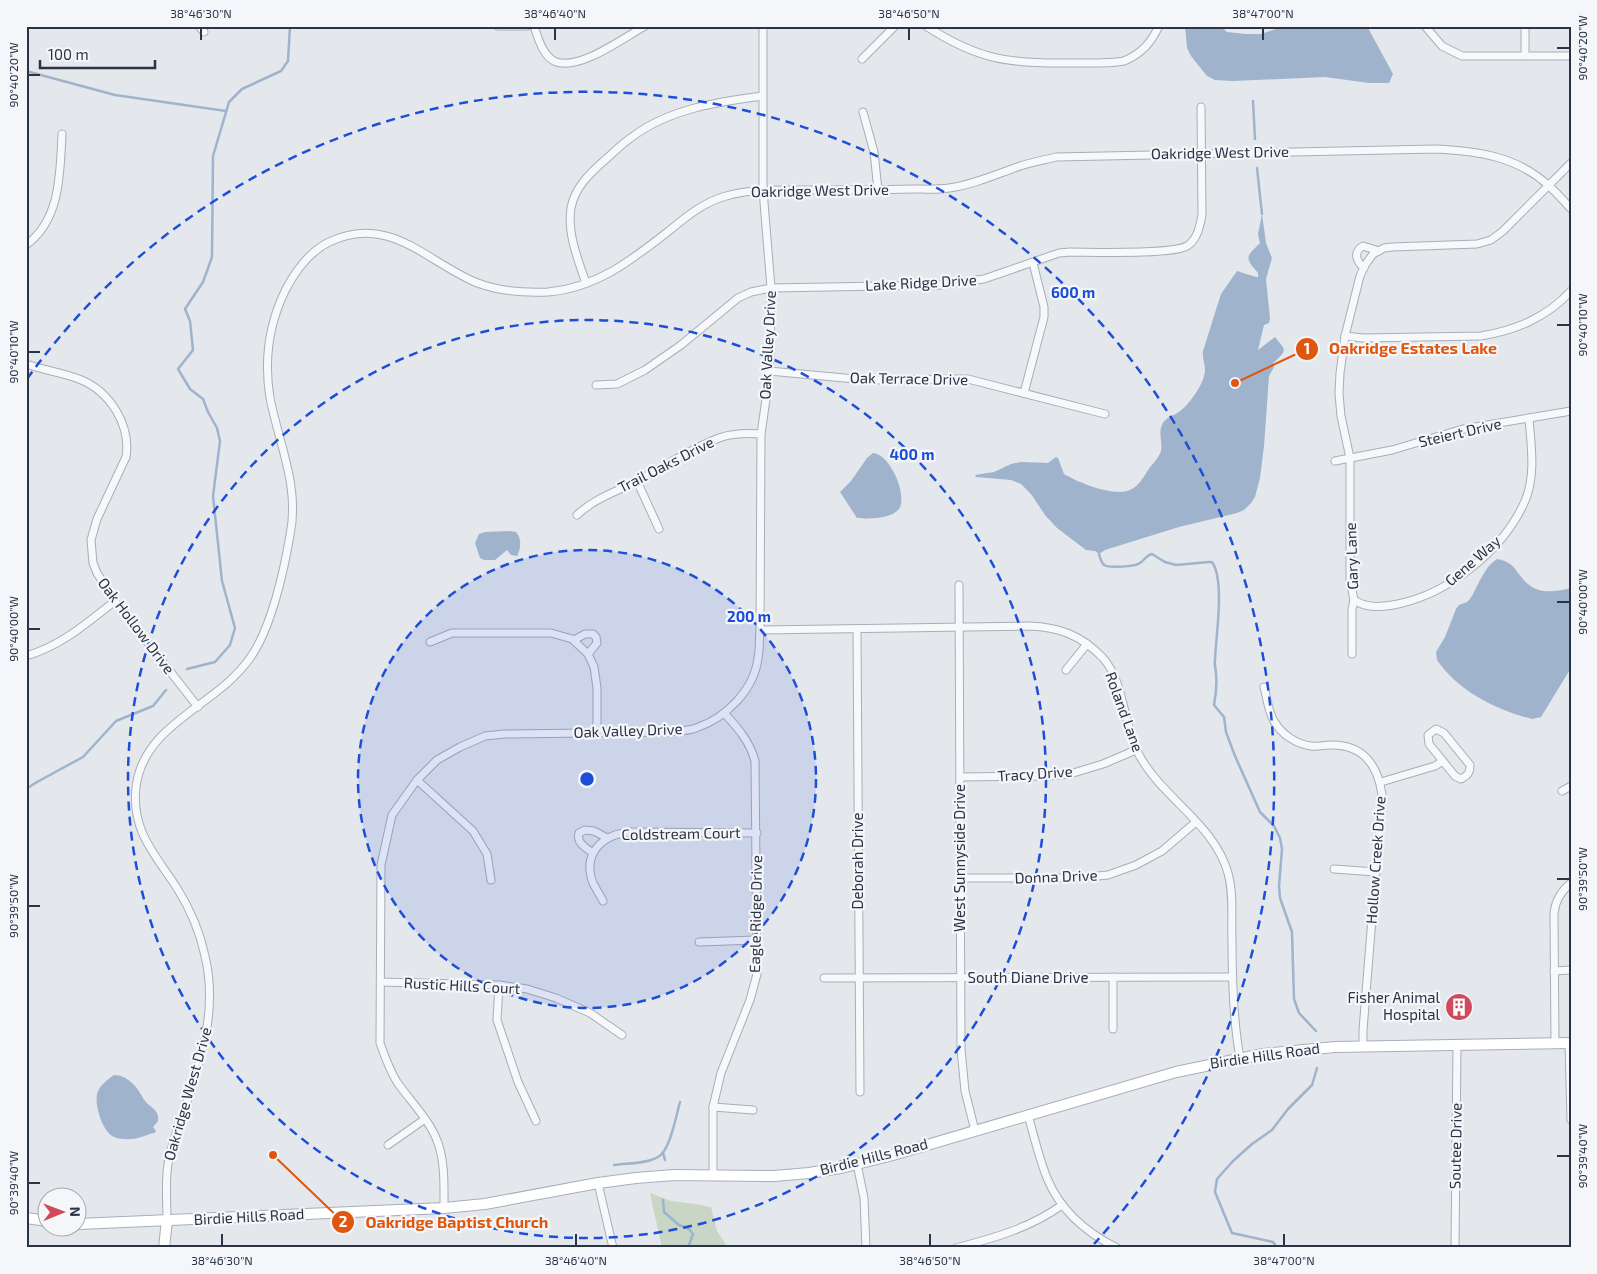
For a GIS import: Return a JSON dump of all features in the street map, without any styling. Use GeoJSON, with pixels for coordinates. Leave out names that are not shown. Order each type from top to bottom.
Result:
{"type":"FeatureCollection","features":[{"type":"Feature","properties":{"kind":"main road","name":"Birdie Hills Road"},"geometry":{"type":"LineString","coordinates":[[88,1224],[444,1208],[485,1204],[598,1184],[674,1175],[793,1174],[827,1170],[857,1164],[1176,1072],[1240,1058],[1310,1049],[1363,1046],[1570,1043]]}},
{"type":"Feature","properties":{"kind":"main road"},"geometry":{"type":"LineString","coordinates":[[164,1248],[167,1220]]}},
{"type":"Feature","properties":{"kind":"street"},"geometry":{"type":"LineString","coordinates":[[498,26],[527,26]]}},
{"type":"Feature","properties":{"kind":"street"},"geometry":{"type":"LineString","coordinates":[[534,26],[543,49],[555,62],[571,63],[587,59],[645,26]]}},
{"type":"Feature","properties":{"kind":"street","name":"Oak Valley Drive"},"geometry":{"type":"LineString","coordinates":[[444,1208],[444,1176],[438,1142],[425,1119],[388,1066],[380,1043],[380,865],[392,816],[417,780],[437,760],[485,736],[504,734],[669,732],[696,728],[725,714],[738,700],[754,671],[758,659],[760,630],[761,434],[769,371],[771,288],[763,190],[762,26]]}},
{"type":"Feature","properties":{"kind":"street"},"geometry":{"type":"LineString","coordinates":[[862,59],[895,26]]}},
{"type":"Feature","properties":{"kind":"street"},"geometry":{"type":"LineString","coordinates":[[926,26],[963,47],[979,53],[1010,61],[1030,63],[1124,61],[1143,50],[1153,39],[1159,26]]}},
{"type":"Feature","properties":{"kind":"street"},"geometry":{"type":"LineString","coordinates":[[1425,26],[1442,46],[1462,56],[1571,56]]}},
{"type":"Feature","properties":{"kind":"street"},"geometry":{"type":"LineString","coordinates":[[1525,26],[1525,55]]}},
{"type":"Feature","properties":{"kind":"street"},"geometry":{"type":"LineString","coordinates":[[586,283],[572,236],[571,209],[574,196],[590,174],[632,137],[656,123],[684,111],[714,103],[762,96]]}},
{"type":"Feature","properties":{"kind":"street","name":"Lake Ridge Drive"},"geometry":{"type":"LineString","coordinates":[[596,385],[617,384],[645,370],[681,345],[738,298],[751,292],[771,288],[940,285],[984,279],[1059,253],[1168,251],[1188,246],[1198,232],[1202,214],[1201,107]]}},
{"type":"Feature","properties":{"kind":"street"},"geometry":{"type":"LineString","coordinates":[[863,112],[874,152],[878,190]]}},
{"type":"Feature","properties":{"kind":"street"},"geometry":{"type":"LineString","coordinates":[[26,245],[42,229],[50,213],[59,182],[62,134]]}},
{"type":"Feature","properties":{"kind":"street","name":"Oakridge West Drive"},"geometry":{"type":"LineString","coordinates":[[167,1220],[168,1165],[202,1058],[207,1035],[210,994],[209,977],[198,929],[179,891],[144,838],[138,822],[135,794],[137,778],[142,764],[161,735],[219,692],[242,669],[260,643],[270,618],[291,534],[293,516],[290,475],[270,396],[267,359],[273,322],[281,299],[303,262],[319,248],[333,240],[358,235],[381,234],[414,246],[450,270],[477,283],[493,288],[528,292],[564,290],[610,274],[629,262],[696,209],[726,196],[763,190],[951,188],[1056,156],[1436,149],[1472,151],[1507,161],[1528,172],[1548,185],[1571,209]]}},
{"type":"Feature","properties":{"kind":"street"},"geometry":{"type":"LineString","coordinates":[[1379,251],[1363,246],[1358,250],[1356,256],[1358,262],[1364,268],[1368,259],[1384,248],[1477,244],[1491,240],[1503,231],[1571,163]]}},
{"type":"Feature","properties":{"kind":"street"},"geometry":{"type":"LineString","coordinates":[[1024,393],[1044,317],[1044,308],[1034,263]]}},
{"type":"Feature","properties":{"kind":"street","name":"Gary Lane"},"geometry":{"type":"LineString","coordinates":[[1352,654],[1352,609],[1354,600],[1350,580],[1350,458],[1341,416],[1339,394],[1345,336],[1364,268]]}},
{"type":"Feature","properties":{"kind":"street"},"geometry":{"type":"LineString","coordinates":[[1345,336],[1363,338],[1481,336],[1498,333],[1517,328],[1536,319],[1571,291]]}},
{"type":"Feature","properties":{"kind":"street","name":"Oak Hollow Drive"},"geometry":{"type":"LineString","coordinates":[[26,364],[87,383],[109,401],[123,423],[128,447],[126,457],[97,519],[92,540],[93,563],[97,573],[115,601],[198,707]]}},
{"type":"Feature","properties":{"kind":"street","name":"Oak Terrace Drive"},"geometry":{"type":"LineString","coordinates":[[769,371],[866,380],[968,379],[1105,414]]}},
{"type":"Feature","properties":{"kind":"street","name":"Steiert Drive"},"geometry":{"type":"LineString","coordinates":[[1335,461],[1392,450],[1463,429],[1571,411]]}},
{"type":"Feature","properties":{"kind":"street","name":"Gene Way"},"geometry":{"type":"LineString","coordinates":[[1354,600],[1361,604],[1379,607],[1404,603],[1435,592],[1462,575],[1498,542],[1509,529],[1518,513],[1525,500],[1529,486],[1532,445],[1529,418]]}},
{"type":"Feature","properties":{"kind":"street","name":"Trail Oaks Drive"},"geometry":{"type":"LineString","coordinates":[[577,515],[596,499],[637,481],[698,447],[720,438],[741,433],[761,434]]}},
{"type":"Feature","properties":{"kind":"street"},"geometry":{"type":"LineString","coordinates":[[637,481],[659,530]]}},
{"type":"Feature","properties":{"kind":"street","name":"West Sunnyside Drive"},"geometry":{"type":"LineString","coordinates":[[959,585],[962,1074],[974,1131]]}},
{"type":"Feature","properties":{"kind":"street"},"geometry":{"type":"LineString","coordinates":[[26,656],[60,642],[115,601]]}},
{"type":"Feature","properties":{"kind":"street","name":"Roland Lane"},"geometry":{"type":"LineString","coordinates":[[760,630],[1045,626],[1060,629],[1075,636],[1104,659],[1115,680],[1136,750],[1157,781],[1196,822],[1218,850],[1228,874],[1231,899],[1232,977],[1240,1058]]}},
{"type":"Feature","properties":{"kind":"street","name":"Deborah Drive"},"geometry":{"type":"LineString","coordinates":[[857,630],[860,1092]]}},
{"type":"Feature","properties":{"kind":"street"},"geometry":{"type":"LineString","coordinates":[[430,642],[452,633],[551,633],[574,640],[588,654],[594,667],[597,688],[597,733]]}},
{"type":"Feature","properties":{"kind":"street"},"geometry":{"type":"LineString","coordinates":[[574,640],[585,634],[593,634],[596,637],[597,643],[588,654]]}},
{"type":"Feature","properties":{"kind":"street"},"geometry":{"type":"LineString","coordinates":[[1066,670],[1087,644]]}},
{"type":"Feature","properties":{"kind":"street","name":"Hollow Creek Drive"},"geometry":{"type":"LineString","coordinates":[[1264,688],[1274,722],[1291,739],[1313,746],[1331,744],[1347,746],[1359,751],[1376,770],[1381,782],[1382,795],[1363,1046]]}},
{"type":"Feature","properties":{"kind":"street","name":"Eagle Ridge Drive"},"geometry":{"type":"LineString","coordinates":[[713,1176],[713,1107],[721,1074],[750,1000],[757,974],[755,761],[753,753],[742,733],[725,714]]}},
{"type":"Feature","properties":{"kind":"street"},"geometry":{"type":"LineString","coordinates":[[1436,730],[1444,733],[1470,766],[1470,772],[1461,779],[1455,776],[1442,761],[1427,740],[1428,735],[1436,730]]}},
{"type":"Feature","properties":{"kind":"street","name":"Tracy Drive"},"geometry":{"type":"LineString","coordinates":[[960,777],[1070,774],[1103,764],[1136,750]]}},
{"type":"Feature","properties":{"kind":"street"},"geometry":{"type":"LineString","coordinates":[[1381,782],[1435,766],[1442,761]]}},
{"type":"Feature","properties":{"kind":"street"},"geometry":{"type":"LineString","coordinates":[[417,780],[472,831],[487,854],[491,880]]}},
{"type":"Feature","properties":{"kind":"street"},"geometry":{"type":"LineString","coordinates":[[1562,791],[1571,786]]}},
{"type":"Feature","properties":{"kind":"street","name":"Donna Drive"},"geometry":{"type":"LineString","coordinates":[[960,878],[1078,878],[1108,875],[1136,866],[1162,851],[1196,822]]}},
{"type":"Feature","properties":{"kind":"street","name":"Coldstream Court"},"geometry":{"type":"LineString","coordinates":[[607,838],[594,831],[585,830],[579,833],[578,839],[580,844],[593,853],[607,838],[631,832],[757,833]]}},
{"type":"Feature","properties":{"kind":"street"},"geometry":{"type":"LineString","coordinates":[[593,853],[591,863],[593,883],[603,901]]}},
{"type":"Feature","properties":{"kind":"street"},"geometry":{"type":"LineString","coordinates":[[1334,869],[1376,872]]}},
{"type":"Feature","properties":{"kind":"street"},"geometry":{"type":"LineString","coordinates":[[1555,1043],[1555,907],[1564,888],[1571,883]]}},
{"type":"Feature","properties":{"kind":"street"},"geometry":{"type":"LineString","coordinates":[[699,942],[756,940]]}},
{"type":"Feature","properties":{"kind":"street"},"geometry":{"type":"LineString","coordinates":[[1554,971],[1571,970]]}},
{"type":"Feature","properties":{"kind":"street"},"geometry":{"type":"LineString","coordinates":[[1113,977],[1113,1029]]}},
{"type":"Feature","properties":{"kind":"street","name":"South Diane Drive"},"geometry":{"type":"LineString","coordinates":[[824,978],[1232,977]]}},
{"type":"Feature","properties":{"kind":"street","name":"Rustic Hills Court"},"geometry":{"type":"LineString","coordinates":[[380,982],[499,985],[527,989],[590,1012],[622,1035]]}},
{"type":"Feature","properties":{"kind":"street"},"geometry":{"type":"LineString","coordinates":[[499,985],[497,1020],[518,1082],[536,1121]]}},
{"type":"Feature","properties":{"kind":"street"},"geometry":{"type":"LineString","coordinates":[[1570,1043],[1571,1120]]}},
{"type":"Feature","properties":{"kind":"street","name":"Soutee Drive"},"geometry":{"type":"LineString","coordinates":[[1455,1248],[1457,1045]]}},
{"type":"Feature","properties":{"kind":"street"},"geometry":{"type":"LineString","coordinates":[[713,1107],[753,1110]]}},
{"type":"Feature","properties":{"kind":"street"},"geometry":{"type":"LineString","coordinates":[[1028,1115],[1047,1178],[1062,1205],[1092,1234],[1116,1248]]}},
{"type":"Feature","properties":{"kind":"street"},"geometry":{"type":"LineString","coordinates":[[388,1145],[425,1119]]}},
{"type":"Feature","properties":{"kind":"street"},"geometry":{"type":"LineString","coordinates":[[857,1164],[864,1198],[866,1248]]}},
{"type":"Feature","properties":{"kind":"street"},"geometry":{"type":"LineString","coordinates":[[598,1184],[613,1248]]}},
{"type":"Feature","properties":{"kind":"street"},"geometry":{"type":"LineString","coordinates":[[956,1248],[965,1247],[1023,1228],[1038,1221],[1062,1205]]}},
{"type":"Feature","properties":{"kind":"green space"},"geometry":{"type":"Polygon","coordinates":[[[650,1193],[671,1201],[711,1207],[717,1231],[728,1248],[662,1248],[650,1193]]]}},
{"type":"Feature","properties":{"kind":"water"},"geometry":{"type":"Polygon","coordinates":[[[1185,26],[1220,26],[1227,32],[1261,34],[1285,26],[1367,26],[1393,74],[1389,83],[1369,83],[1325,77],[1215,80],[1207,76],[1191,56],[1187,48],[1185,26]]]}},
{"type":"Feature","properties":{"kind":"water"},"geometry":{"type":"Polygon","coordinates":[[[1262,214],[1266,243],[1272,258],[1266,279],[1270,318],[1269,323],[1264,325],[1258,350],[1275,337],[1284,350],[1273,363],[1274,367],[1269,376],[1260,478],[1255,497],[1244,510],[1179,527],[1105,550],[1099,554],[1095,551],[1086,550],[1057,528],[1021,484],[1011,480],[976,477],[975,475],[994,472],[1011,464],[1021,462],[1048,463],[1056,457],[1064,474],[1087,485],[1115,492],[1130,490],[1136,486],[1160,454],[1160,432],[1163,422],[1180,411],[1188,403],[1202,380],[1205,370],[1203,351],[1221,294],[1237,271],[1258,277],[1258,273],[1250,264],[1248,257],[1260,243],[1258,234],[1262,214]]]}},
{"type":"Feature","properties":{"kind":"water"},"geometry":{"type":"Polygon","coordinates":[[[873,453],[886,460],[891,467],[899,485],[901,503],[899,509],[891,515],[857,518],[840,492],[873,453]]]}},
{"type":"Feature","properties":{"kind":"water"},"geometry":{"type":"Polygon","coordinates":[[[516,532],[520,541],[517,556],[511,555],[507,550],[495,560],[480,558],[475,543],[479,534],[516,532]]]}},
{"type":"Feature","properties":{"kind":"water"},"geometry":{"type":"Polygon","coordinates":[[[1497,559],[1512,566],[1528,584],[1537,589],[1554,591],[1571,588],[1571,668],[1541,717],[1532,719],[1518,715],[1479,698],[1456,681],[1437,660],[1436,652],[1445,637],[1456,609],[1459,605],[1470,599],[1488,567],[1497,559]]]}},
{"type":"Feature","properties":{"kind":"water"},"geometry":{"type":"Polygon","coordinates":[[[114,1075],[124,1077],[132,1083],[155,1111],[158,1121],[153,1127],[156,1131],[155,1133],[134,1139],[124,1139],[114,1137],[106,1129],[98,1109],[97,1096],[101,1087],[114,1075]]]}},
{"type":"Feature","properties":{"kind":"waterway"},"geometry":{"type":"LineString","coordinates":[[187,669],[215,662],[230,645],[235,628],[222,581],[213,496],[220,441],[217,428],[203,399],[190,389],[178,369],[193,350],[190,321],[185,309],[203,282],[212,257],[213,156],[229,102],[242,89],[281,71],[288,61],[290,26]]}},
{"type":"Feature","properties":{"kind":"waterway"},"geometry":{"type":"LineString","coordinates":[[26,71],[115,95],[226,111]]}},
{"type":"Feature","properties":{"kind":"waterway"},"geometry":{"type":"LineString","coordinates":[[1253,101],[1255,139]]}},
{"type":"Feature","properties":{"kind":"waterway"},"geometry":{"type":"LineString","coordinates":[[1257,168],[1262,214]]}},
{"type":"Feature","properties":{"kind":"waterway"},"geometry":{"type":"LineString","coordinates":[[1099,554],[1102,563],[1111,567],[1137,564],[1152,554],[1165,562],[1176,565],[1212,562],[1216,570],[1219,609],[1214,705],[1224,717],[1226,732],[1235,756],[1260,812],[1274,826],[1280,838],[1282,849],[1280,898],[1292,932],[1294,999],[1299,1013],[1316,1031]]}},
{"type":"Feature","properties":{"kind":"waterway"},"geometry":{"type":"LineString","coordinates":[[26,789],[83,757],[116,721],[153,706],[166,690]]}},
{"type":"Feature","properties":{"kind":"waterway"},"geometry":{"type":"LineString","coordinates":[[1276,1246],[1273,1242],[1232,1233],[1215,1192],[1217,1179],[1252,1144],[1272,1130],[1288,1109],[1312,1085],[1317,1068]]}},
{"type":"Feature","properties":{"kind":"waterway"},"geometry":{"type":"LineString","coordinates":[[614,1165],[648,1161],[658,1157],[666,1148],[680,1102]]}},
{"type":"Feature","properties":{"kind":"waterway"},"geometry":{"type":"LineString","coordinates":[[663,1153],[665,1160]]}},
{"type":"Feature","properties":{"kind":"waterway"},"geometry":{"type":"LineString","coordinates":[[663,1200],[664,1212],[679,1225],[689,1229],[693,1234],[689,1245],[691,1248]]}},
{"type":"Feature","properties":{"kind":"place","name":"Oakridge Estates Lake"},"geometry":{"type":"Point","coordinates":[1235,383]}},
{"type":"Feature","properties":{"kind":"place","name":"Fisher Animal Hospital"},"geometry":{"type":"Point","coordinates":[1459,1007]}},
{"type":"Feature","properties":{"kind":"place","name":"Oakridge Baptist Church"},"geometry":{"type":"Point","coordinates":[273,1155]}}]}
